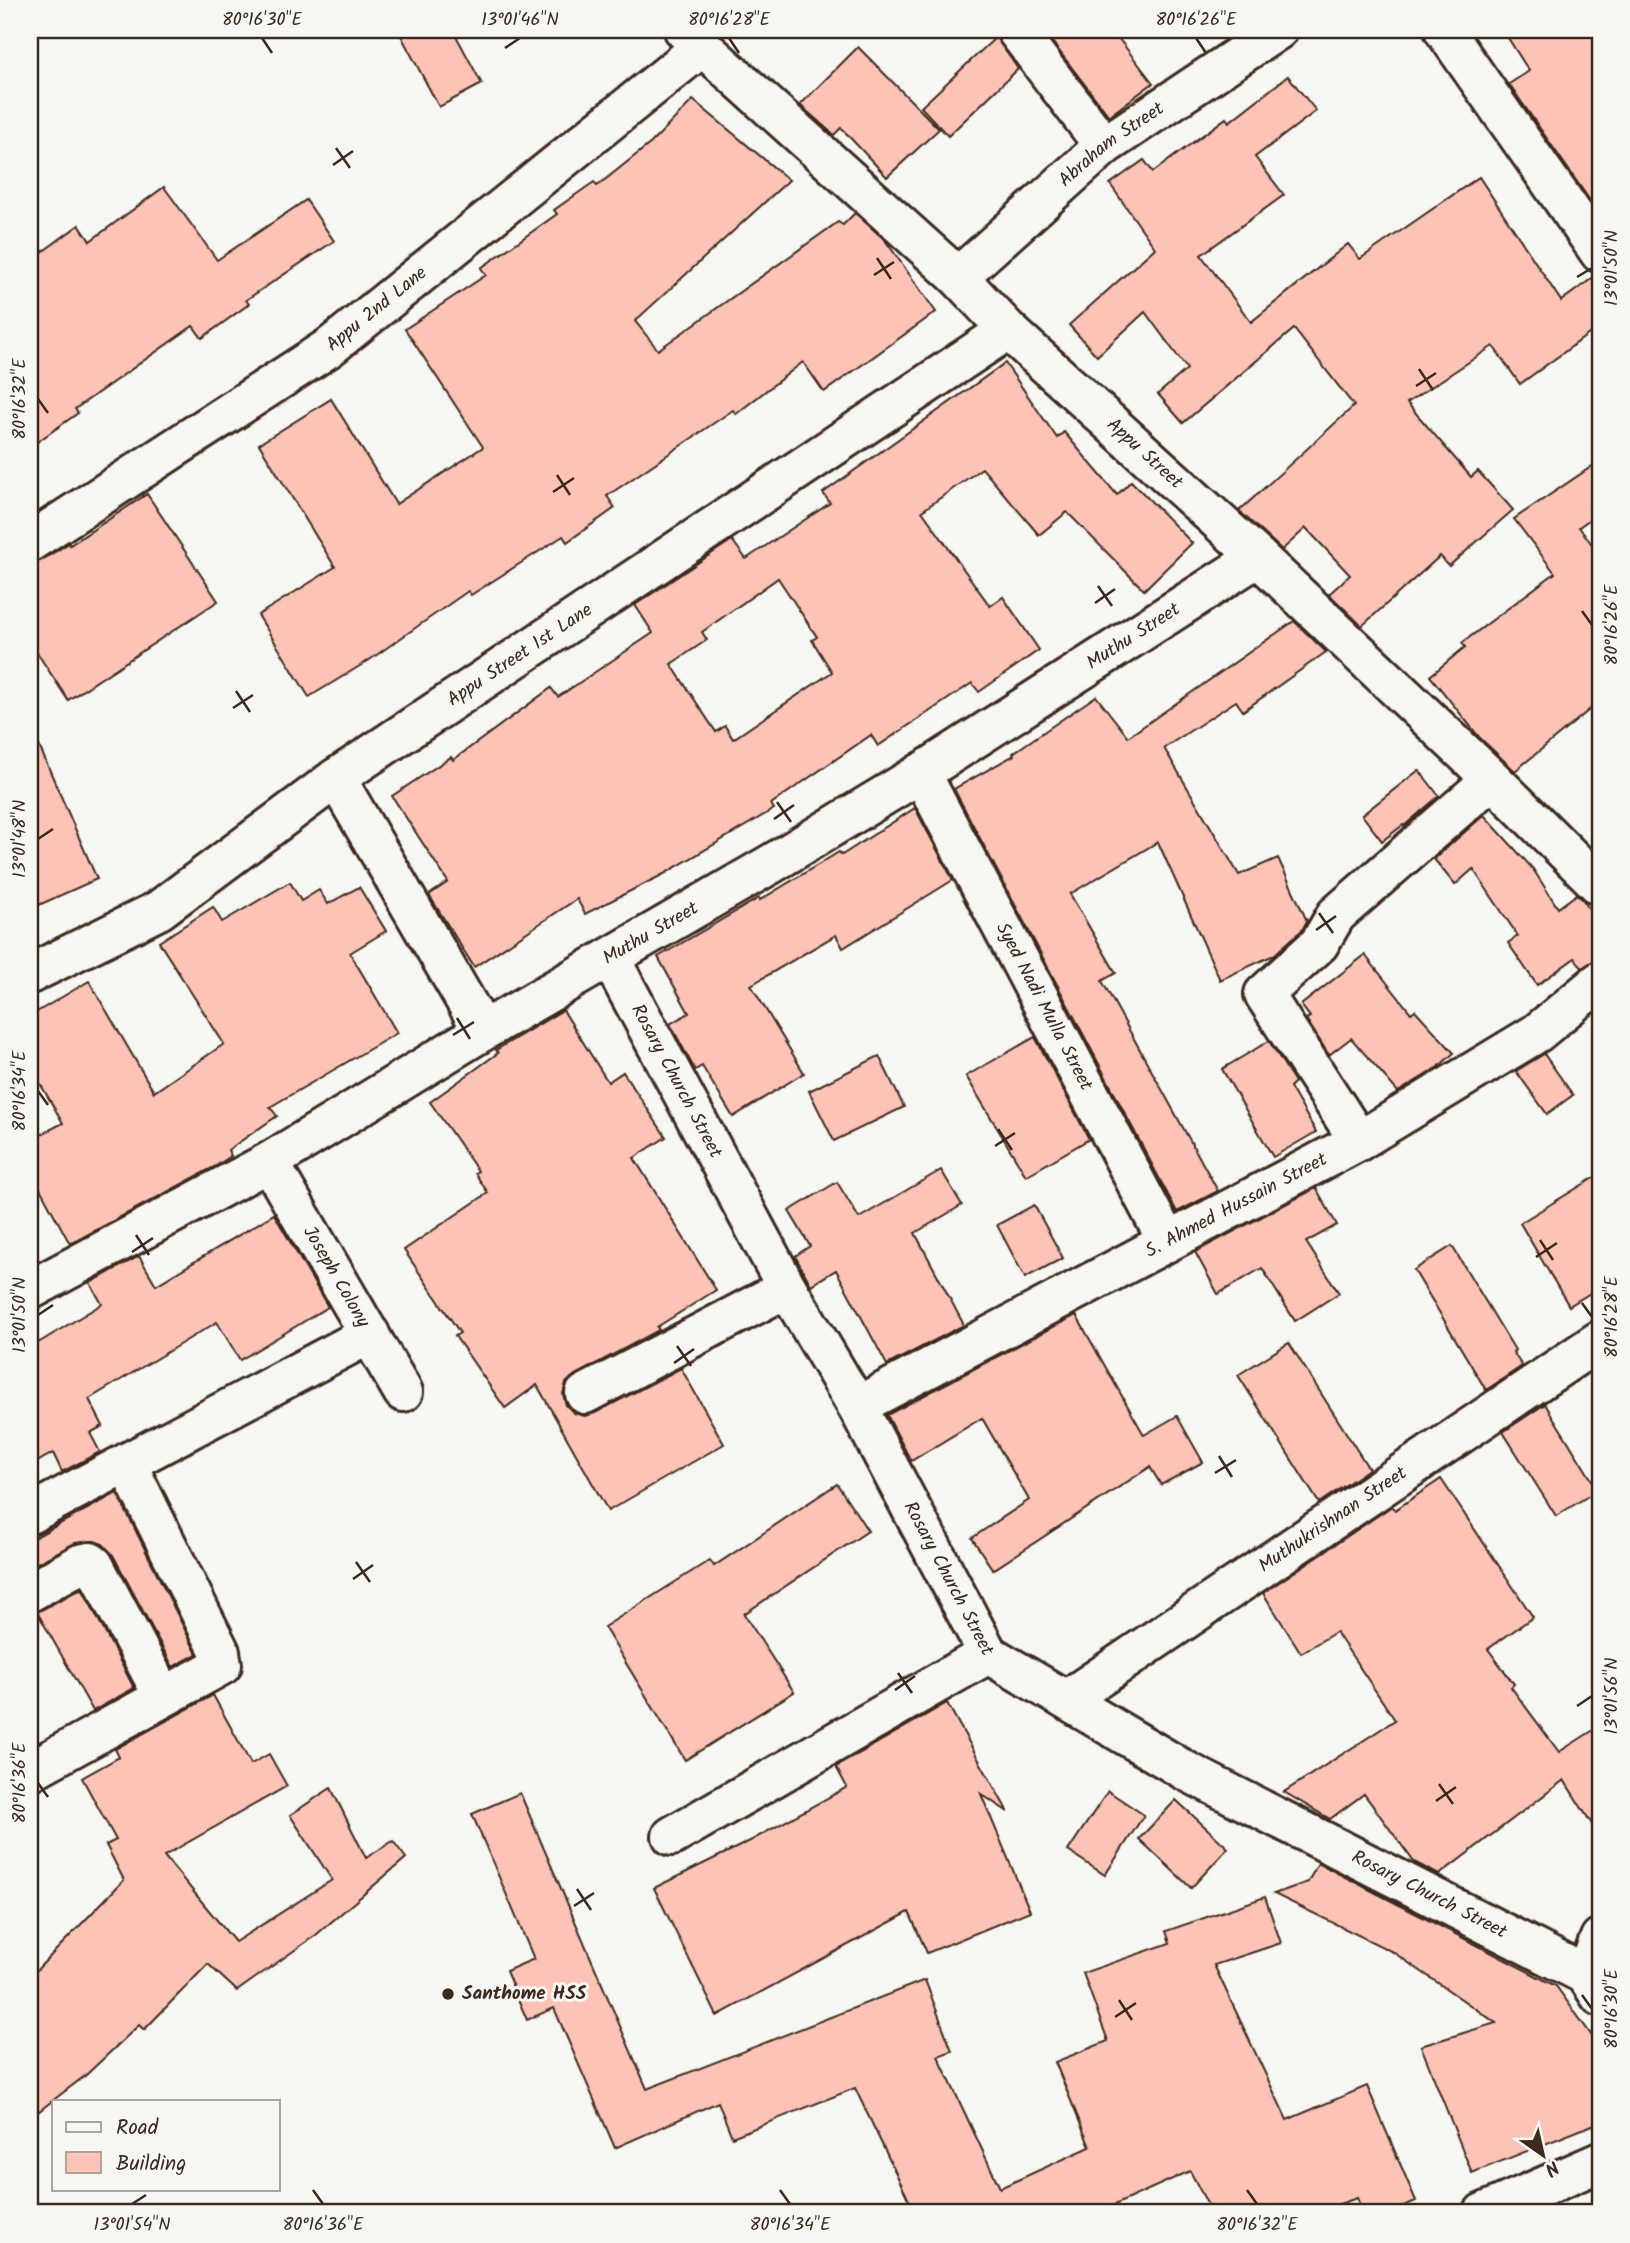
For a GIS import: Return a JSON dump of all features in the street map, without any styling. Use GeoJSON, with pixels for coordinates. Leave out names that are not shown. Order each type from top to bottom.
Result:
{"type":"FeatureCollection","features":[{"type":"Feature","properties":{"kind":"street"},"geometry":{"type":"LineString","coordinates":[[1016,30],[1104,146]]}},
{"type":"Feature","properties":{"kind":"street","name":"Abraham Street"},"geometry":{"type":"LineString","coordinates":[[958,277],[1104,146],[1278,30]]}},
{"type":"Feature","properties":{"kind":"street"},"geometry":{"type":"LineString","coordinates":[[1444,30],[1600,253]]}},
{"type":"Feature","properties":{"kind":"street","name":"Appu Street"},"geometry":{"type":"LineString","coordinates":[[693,38],[958,277],[1008,330],[1258,558],[1492,779],[1600,886]]}},
{"type":"Feature","properties":{"kind":"street","name":"Appu 2nd Lane"},"geometry":{"type":"LineString","coordinates":[[30,542],[330,347],[693,38]]}},
{"type":"Feature","properties":{"kind":"street","name":"Appu Street 1st Lane"},"geometry":{"type":"LineString","coordinates":[[30,974],[159,910],[336,778],[1008,330]]}},
{"type":"Feature","properties":{"kind":"street","name":"Muthu Street"},"geometry":{"type":"LineString","coordinates":[[30,1290],[269,1162],[483,1031],[771,864],[921,773],[1258,558]]}},
{"type":"Feature","properties":{"kind":"street","name":"Syed Nadi Mulla Street"},"geometry":{"type":"LineString","coordinates":[[921,773],[1167,1241]]}},
{"type":"Feature","properties":{"kind":"street"},"geometry":{"type":"LineString","coordinates":[[336,778],[483,1031]]}},
{"type":"Feature","properties":{"kind":"street"},"geometry":{"type":"LineString","coordinates":[[1359,1141],[1264,994],[1319,944],[1336,915],[1492,779]]}},
{"type":"Feature","properties":{"kind":"street","name":"Rosary Church Street"},"geometry":{"type":"LineString","coordinates":[[610,958],[787,1288],[857,1406],[988,1654],[1186,1771],[1593,1985]]}},
{"type":"Feature","properties":{"kind":"street","name":"S. Ahmed Hussain Street"},"geometry":{"type":"LineString","coordinates":[[857,1406],[1359,1141],[1537,1033],[1600,981]]}},
{"type":"Feature","properties":{"kind":"street","name":"Joseph Colony"},"geometry":{"type":"LineString","coordinates":[[269,1162],[403,1392]]}},
{"type":"Feature","properties":{"kind":"street"},"geometry":{"type":"LineString","coordinates":[[585,1394],[787,1288]]}},
{"type":"Feature","properties":{"kind":"street"},"geometry":{"type":"LineString","coordinates":[[30,1514],[370,1334]]}},
{"type":"Feature","properties":{"kind":"street","name":"Muthukrishnan Street"},"geometry":{"type":"LineString","coordinates":[[1066,1700],[1600,1340]]}},
{"type":"Feature","properties":{"kind":"street"},"geometry":{"type":"LineString","coordinates":[[30,1771],[222,1665],[222,1658],[127,1464]]}},
{"type":"Feature","properties":{"kind":"street"},"geometry":{"type":"LineString","coordinates":[[30,1592],[80,1564],[90,1562],[97,1569],[163,1696]]}},
{"type":"Feature","properties":{"kind":"street"},"geometry":{"type":"LineString","coordinates":[[672,1836],[988,1654]]}},
{"type":"Feature","properties":{"kind":"street"},"geometry":{"type":"LineString","coordinates":[[1593,1985],[1600,1938]]}},
{"type":"Feature","properties":{"kind":"street"},"geometry":{"type":"LineString","coordinates":[[1483,2213],[1600,2162]]}},
{"type":"Feature","properties":{"kind":"building"},"geometry":{"type":"Polygon","coordinates":[[[398,30],[453,30],[482,84],[439,107],[398,30]]]}},
{"type":"Feature","properties":{"kind":"building"},"geometry":{"type":"Polygon","coordinates":[[[1043,30],[1112,30],[1153,83],[1109,116],[1043,30]]]}},
{"type":"Feature","properties":{"kind":"building"},"geometry":{"type":"Polygon","coordinates":[[[1503,30],[1600,30],[1600,215],[1509,84],[1529,71],[1503,30]]]}},
{"type":"Feature","properties":{"kind":"building"},"geometry":{"type":"Polygon","coordinates":[[[996,37],[1018,69],[948,136],[921,107],[996,37]]]}},
{"type":"Feature","properties":{"kind":"building"},"geometry":{"type":"Polygon","coordinates":[[[858,47],[939,129],[887,177],[841,128],[834,135],[800,105],[858,47]]]}},
{"type":"Feature","properties":{"kind":"building"},"geometry":{"type":"Polygon","coordinates":[[[1288,76],[1316,111],[1255,157],[1284,195],[1201,255],[1251,322],[1348,244],[1360,259],[1479,177],[1561,301],[1600,275],[1600,326],[1520,384],[1493,346],[1407,403],[1471,477],[1478,471],[1513,510],[1449,566],[1440,556],[1362,626],[1329,594],[1350,575],[1306,528],[1282,550],[1239,511],[1354,406],[1294,329],[1183,423],[1158,394],[1187,369],[1145,312],[1097,356],[1069,325],[1155,248],[1110,184],[1144,160],[1153,172],[1226,118],[1229,122],[1288,76]]]}},
{"type":"Feature","properties":{"kind":"building"},"geometry":{"type":"Polygon","coordinates":[[[693,100],[789,180],[635,321],[658,350],[838,222],[843,225],[855,213],[885,240],[936,312],[824,392],[803,362],[736,414],[733,410],[607,496],[615,508],[567,542],[563,536],[471,595],[468,591],[368,661],[309,697],[258,615],[335,567],[259,444],[331,399],[396,504],[483,447],[405,329],[486,275],[481,268],[557,214],[554,210],[594,182],[597,186],[651,143],[693,100]]]}},
{"type":"Feature","properties":{"kind":"building"},"geometry":{"type":"Polygon","coordinates":[[[164,187],[217,260],[306,200],[334,241],[246,300],[249,304],[202,338],[193,326],[75,409],[78,413],[30,447],[30,261],[79,225],[90,241],[164,187]]]}},
{"type":"Feature","properties":{"kind":"building"},"geometry":{"type":"Polygon","coordinates":[[[1005,363],[1057,438],[1064,432],[1117,495],[1131,481],[1192,543],[1144,590],[1067,512],[1039,535],[982,468],[922,511],[990,606],[1003,597],[1039,650],[979,692],[972,683],[878,746],[871,735],[771,804],[774,809],[664,874],[585,914],[577,899],[474,967],[429,895],[448,882],[392,796],[451,757],[453,760],[551,688],[558,697],[653,633],[635,605],[732,540],[746,559],[830,503],[823,493],[1005,363]],[[778,578],[702,632],[707,640],[671,664],[716,732],[725,726],[733,739],[832,672],[812,640],[817,637],[778,578]]]}},
{"type":"Feature","properties":{"kind":"building"},"geometry":{"type":"Polygon","coordinates":[[[1600,461],[1600,512],[1579,527],[1600,555],[1600,701],[1515,771],[1479,737],[1430,676],[1465,647],[1462,643],[1555,573],[1514,519],[1600,461]]]}},
{"type":"Feature","properties":{"kind":"building"},"geometry":{"type":"Polygon","coordinates":[[[147,494],[218,601],[68,700],[30,642],[30,564],[42,560],[69,543],[70,545],[147,494]]]}},
{"type":"Feature","properties":{"kind":"building"},"geometry":{"type":"Polygon","coordinates":[[[1294,621],[1326,652],[1243,711],[1236,701],[1164,748],[1239,875],[1278,858],[1307,921],[1302,930],[1274,955],[1220,980],[1158,842],[1070,894],[1116,973],[1102,981],[1218,1191],[1177,1212],[954,789],[1014,755],[1013,753],[1096,696],[1128,737],[1294,621]]]}},
{"type":"Feature","properties":{"kind":"building"},"geometry":{"type":"Polygon","coordinates":[[[30,725],[97,879],[30,909],[30,725]]]}},
{"type":"Feature","properties":{"kind":"building"},"geometry":{"type":"Polygon","coordinates":[[[1419,770],[1439,796],[1382,841],[1362,815],[1419,770]]]}},
{"type":"Feature","properties":{"kind":"building"},"geometry":{"type":"Polygon","coordinates":[[[915,808],[953,880],[843,948],[836,935],[751,985],[804,1073],[733,1117],[702,1066],[695,1070],[670,1024],[689,1013],[658,957],[839,852],[842,855],[915,808]]]}},
{"type":"Feature","properties":{"kind":"building"},"geometry":{"type":"Polygon","coordinates":[[[1484,815],[1533,869],[1558,908],[1577,894],[1583,900],[1600,925],[1600,960],[1582,968],[1575,958],[1537,985],[1508,943],[1518,936],[1473,869],[1455,885],[1434,859],[1484,815]]]}},
{"type":"Feature","properties":{"kind":"building"},"geometry":{"type":"Polygon","coordinates":[[[290,882],[301,901],[319,890],[328,904],[359,887],[386,931],[350,953],[397,1033],[270,1107],[277,1116],[228,1150],[231,1156],[216,1166],[70,1244],[30,1170],[30,1140],[63,1123],[30,1066],[30,1016],[89,981],[154,1092],[224,1044],[159,942],[213,907],[222,922],[290,882]]]}},
{"type":"Feature","properties":{"kind":"building"},"geometry":{"type":"Polygon","coordinates":[[[1365,955],[1411,1013],[1415,1010],[1454,1053],[1437,1068],[1398,1092],[1351,1038],[1329,1055],[1306,1019],[1310,1017],[1301,1005],[1365,955]]]}},
{"type":"Feature","properties":{"kind":"building"},"geometry":{"type":"Polygon","coordinates":[[[563,1010],[608,1082],[623,1072],[666,1137],[634,1158],[716,1290],[657,1327],[659,1330],[575,1375],[566,1383],[563,1394],[566,1405],[574,1413],[585,1416],[681,1368],[724,1444],[608,1511],[537,1385],[505,1408],[455,1336],[460,1333],[404,1250],[488,1193],[475,1173],[478,1171],[430,1102],[498,1053],[496,1050],[563,1010]]]}},
{"type":"Feature","properties":{"kind":"building"},"geometry":{"type":"Polygon","coordinates":[[[1035,1037],[1089,1139],[1026,1176],[966,1076],[1035,1037]]]}},
{"type":"Feature","properties":{"kind":"building"},"geometry":{"type":"Polygon","coordinates":[[[1269,1041],[1295,1082],[1290,1087],[1316,1132],[1273,1157],[1222,1069],[1269,1041]]]}},
{"type":"Feature","properties":{"kind":"building"},"geometry":{"type":"Polygon","coordinates":[[[1544,1054],[1573,1095],[1547,1114],[1516,1071],[1544,1054]]]}},
{"type":"Feature","properties":{"kind":"building"},"geometry":{"type":"Polygon","coordinates":[[[879,1056],[904,1107],[834,1141],[809,1091],[879,1056]]]}},
{"type":"Feature","properties":{"kind":"building"},"geometry":{"type":"Polygon","coordinates":[[[941,1170],[962,1205],[915,1233],[964,1325],[887,1365],[836,1270],[811,1285],[795,1256],[810,1246],[789,1211],[837,1182],[859,1218],[941,1170]]]}},
{"type":"Feature","properties":{"kind":"building"},"geometry":{"type":"Polygon","coordinates":[[[1600,1174],[1600,1287],[1569,1306],[1520,1223],[1600,1174]]]}},
{"type":"Feature","properties":{"kind":"building"},"geometry":{"type":"Polygon","coordinates":[[[1316,1188],[1337,1225],[1306,1242],[1339,1293],[1295,1321],[1262,1268],[1218,1294],[1195,1252],[1316,1188]]]}},
{"type":"Feature","properties":{"kind":"building"},"geometry":{"type":"Polygon","coordinates":[[[1034,1205],[1063,1258],[1025,1278],[997,1225],[1034,1205]]]}},
{"type":"Feature","properties":{"kind":"building"},"geometry":{"type":"Polygon","coordinates":[[[274,1214],[328,1307],[240,1360],[217,1322],[89,1399],[103,1426],[90,1433],[100,1452],[62,1472],[53,1453],[30,1466],[30,1348],[102,1304],[90,1283],[139,1256],[156,1285],[274,1214]]]}},
{"type":"Feature","properties":{"kind":"building"},"geometry":{"type":"Polygon","coordinates":[[[1452,1246],[1522,1366],[1486,1390],[1414,1270],[1452,1246]]]}},
{"type":"Feature","properties":{"kind":"building"},"geometry":{"type":"Polygon","coordinates":[[[1076,1315],[1144,1435],[1177,1416],[1203,1462],[1161,1485],[1150,1467],[993,1570],[972,1538],[1029,1500],[982,1418],[911,1461],[887,1415],[1076,1315]]]}},
{"type":"Feature","properties":{"kind":"building"},"geometry":{"type":"Polygon","coordinates":[[[1289,1343],[1369,1469],[1319,1503],[1238,1375],[1289,1343]]]}},
{"type":"Feature","properties":{"kind":"building"},"geometry":{"type":"Polygon","coordinates":[[[1545,1404],[1598,1490],[1556,1516],[1503,1432],[1545,1404]]]}},
{"type":"Feature","properties":{"kind":"building"},"geometry":{"type":"Polygon","coordinates":[[[1441,1479],[1533,1617],[1488,1649],[1514,1684],[1511,1687],[1559,1752],[1600,1726],[1600,1837],[1564,1780],[1439,1875],[1414,1862],[1364,1794],[1330,1819],[1284,1792],[1395,1720],[1336,1632],[1301,1653],[1263,1593],[1392,1506],[1395,1510],[1441,1479]]]}},
{"type":"Feature","properties":{"kind":"building"},"geometry":{"type":"Polygon","coordinates":[[[837,1484],[868,1531],[744,1614],[794,1692],[685,1760],[604,1627],[710,1560],[714,1566],[837,1484]]]}},
{"type":"Feature","properties":{"kind":"building"},"geometry":{"type":"Polygon","coordinates":[[[117,1493],[197,1654],[173,1667],[113,1555],[103,1544],[94,1541],[75,1543],[30,1567],[30,1540],[117,1493]]]}},
{"type":"Feature","properties":{"kind":"building"},"geometry":{"type":"Polygon","coordinates":[[[82,1588],[134,1688],[93,1711],[37,1612],[82,1588]]]}},
{"type":"Feature","properties":{"kind":"building"},"geometry":{"type":"Polygon","coordinates":[[[213,1695],[251,1764],[269,1754],[287,1786],[164,1856],[235,1942],[332,1880],[290,1815],[331,1788],[366,1858],[393,1841],[406,1858],[316,1935],[237,1991],[208,1964],[144,2030],[139,2025],[86,2075],[30,2118],[30,1977],[124,1880],[106,1845],[116,1840],[82,1778],[119,1757],[115,1749],[213,1695]]]}},
{"type":"Feature","properties":{"kind":"building"},"geometry":{"type":"Polygon","coordinates":[[[947,1703],[1008,1812],[981,1794],[1030,1911],[927,1953],[909,1912],[717,2016],[654,1888],[750,1841],[847,1787],[836,1767],[947,1703]]]}},
{"type":"Feature","properties":{"kind":"building"},"geometry":{"type":"Polygon","coordinates":[[[1108,1791],[1144,1815],[1105,1875],[1068,1851],[1108,1791]]]}},
{"type":"Feature","properties":{"kind":"building"},"geometry":{"type":"Polygon","coordinates":[[[520,1793],[647,2089],[925,1980],[952,2051],[938,2056],[1000,2188],[1090,2147],[1055,2062],[1108,2041],[1083,1973],[1170,1943],[1166,1931],[1265,1897],[1281,1943],[1214,1965],[1287,2120],[1367,2086],[1416,2201],[1386,2213],[1363,2213],[1357,2198],[1313,2213],[1212,2213],[1190,2171],[1097,2213],[915,2213],[855,2088],[732,2137],[718,2102],[615,2148],[554,2008],[527,2020],[506,1971],[534,1959],[472,1814],[520,1793]]]}},
{"type":"Feature","properties":{"kind":"building"},"geometry":{"type":"Polygon","coordinates":[[[1176,1800],[1228,1848],[1191,1888],[1139,1839],[1176,1800]]]}},
{"type":"Feature","properties":{"kind":"building"},"geometry":{"type":"Polygon","coordinates":[[[1318,1863],[1556,1986],[1600,2047],[1600,2122],[1472,2173],[1421,2046],[1496,2023],[1393,1952],[1274,1894],[1308,1882],[1318,1863]]]}},
{"type":"Feature","properties":{"kind":"place","name":"Santhome HSS"},"geometry":{"type":"Point","coordinates":[448,1994]}}]}
